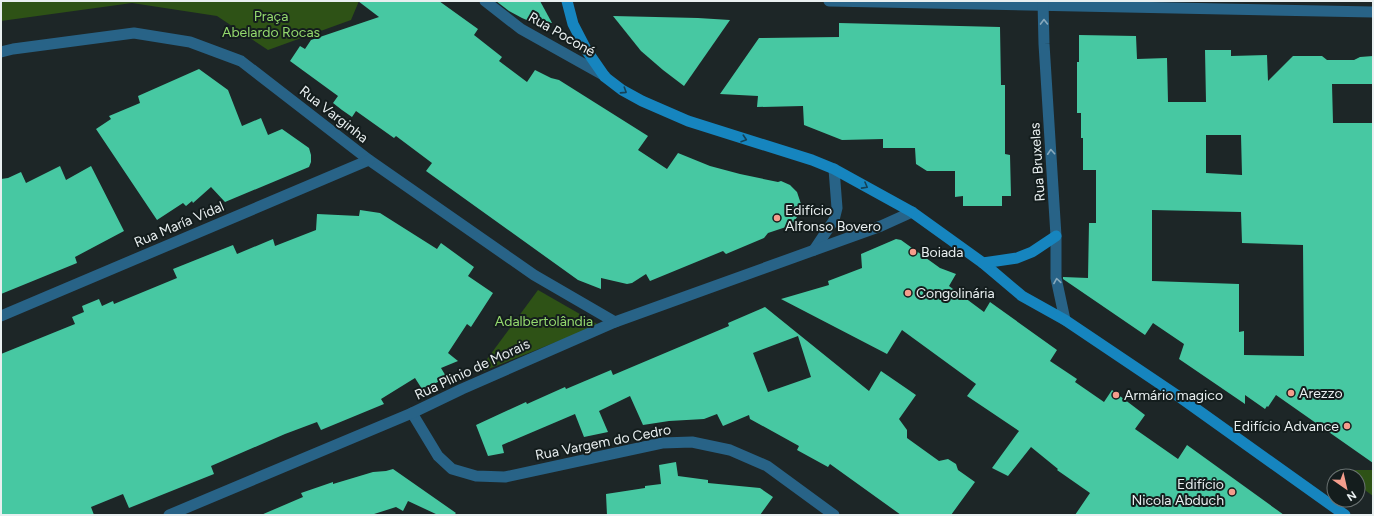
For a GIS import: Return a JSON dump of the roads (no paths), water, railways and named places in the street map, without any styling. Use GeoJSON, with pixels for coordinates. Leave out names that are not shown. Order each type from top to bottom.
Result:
{"type":"FeatureCollection","features":[{"type":"Feature","properties":{"kind":"main road"},"geometry":{"type":"LineString","coordinates":[[568,1],[573,24],[587,51],[606,76],[622,90],[642,102],[688,121],[812,160],[834,169],[912,212],[983,263],[1022,296],[1065,320],[1181,398],[1345,515]]}},
{"type":"Feature","properties":{"kind":"main road"},"geometry":{"type":"LineString","coordinates":[[983,263],[1017,258],[1032,252],[1056,236]]}},
{"type":"Feature","properties":{"kind":"street","name":"Rua Poconé"},"geometry":{"type":"LineString","coordinates":[[485,1],[521,29],[606,76]]}},
{"type":"Feature","properties":{"kind":"street"},"geometry":{"type":"LineString","coordinates":[[829,1],[1044,3],[1373,12]]}},
{"type":"Feature","properties":{"kind":"street","name":"Rua Bruxelas"},"geometry":{"type":"LineString","coordinates":[[1044,3],[1044,44],[1056,236],[1056,278],[1065,320]]}},
{"type":"Feature","properties":{"kind":"street","name":"Rua Varginha"},"geometry":{"type":"LineString","coordinates":[[1,52],[134,33],[190,42],[241,61],[369,160],[534,275],[615,322]]}},
{"type":"Feature","properties":{"kind":"street","name":"Rua María Vidal"},"geometry":{"type":"LineString","coordinates":[[1,316],[369,160]]}},
{"type":"Feature","properties":{"kind":"street"},"geometry":{"type":"LineString","coordinates":[[814,250],[834,220],[837,208],[834,169]]}},
{"type":"Feature","properties":{"kind":"street","name":"Rua Plinio de Morais"},"geometry":{"type":"LineString","coordinates":[[169,515],[412,413],[462,389],[615,322],[881,226],[912,212]]}},
{"type":"Feature","properties":{"kind":"street","name":"Rua Vargem do Cedro"},"geometry":{"type":"LineString","coordinates":[[412,413],[438,456],[452,469],[476,476],[505,477],[662,443],[692,442],[730,450],[767,466],[834,515]]}},
{"type":"Feature","properties":{"kind":"place","name":"Edifício Alfonso Bovero"},"geometry":{"type":"Point","coordinates":[777,218]}},
{"type":"Feature","properties":{"kind":"place","name":"Boiada"},"geometry":{"type":"Point","coordinates":[913,252]}},
{"type":"Feature","properties":{"kind":"place","name":"Congolinária"},"geometry":{"type":"Point","coordinates":[908,293]}},
{"type":"Feature","properties":{"kind":"place","name":"Arezzo"},"geometry":{"type":"Point","coordinates":[1291,393]}},
{"type":"Feature","properties":{"kind":"place","name":"Armário magico"},"geometry":{"type":"Point","coordinates":[1116,395]}},
{"type":"Feature","properties":{"kind":"place","name":"Edifício Advance"},"geometry":{"type":"Point","coordinates":[1347,426]}},
{"type":"Feature","properties":{"kind":"place","name":"Edifício Nicola Abduch"},"geometry":{"type":"Point","coordinates":[1232,492]}},
{"type":"Feature","properties":{"kind":"park label","name":"Praça Abelardo Rocas"},"geometry":{"type":"Point","coordinates":[271,24]}},
{"type":"Feature","properties":{"kind":"park label","name":"Adalbertolândia"},"geometry":{"type":"Point","coordinates":[544,321]}}]}
